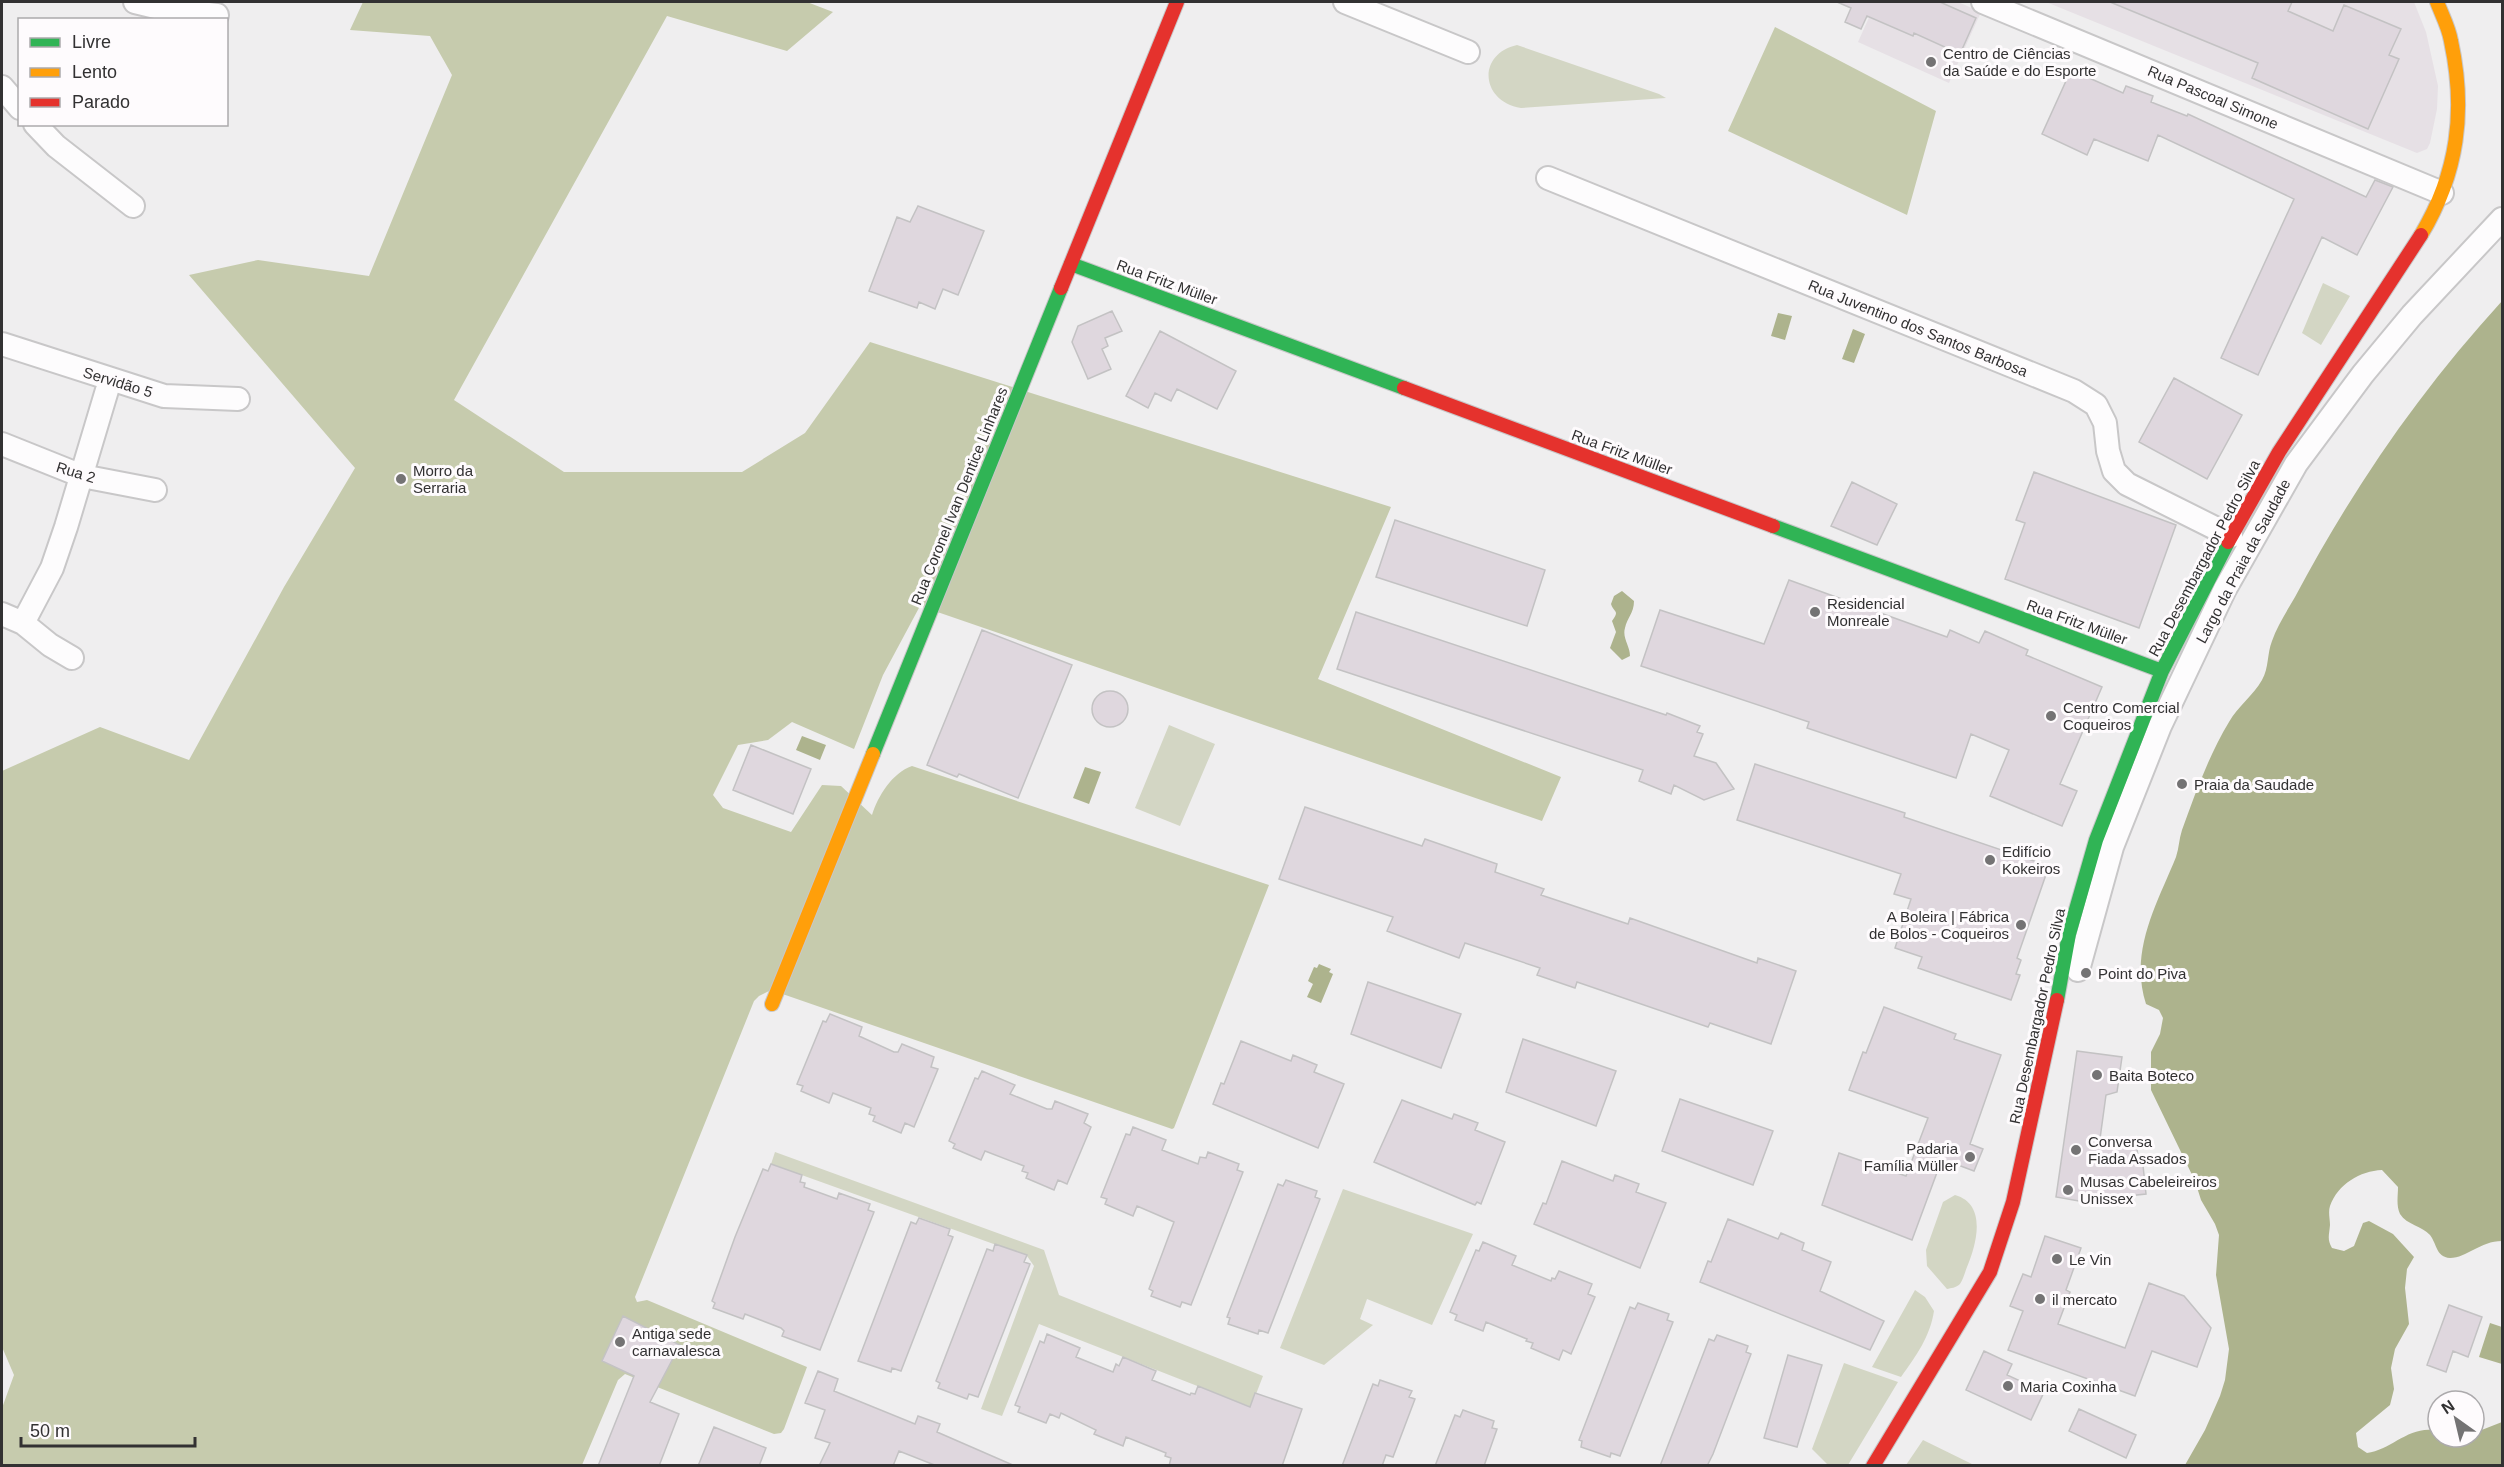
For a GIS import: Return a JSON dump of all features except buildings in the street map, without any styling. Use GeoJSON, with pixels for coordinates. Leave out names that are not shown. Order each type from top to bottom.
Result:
{"type":"FeatureCollection","features":[{"type":"Feature","properties":{"kind":"street"},"geometry":{"type":"LineString","coordinates":[[135,2],[164,9],[217,15]]}},
{"type":"Feature","properties":{"kind":"street","name":"Rua Coronel Ivan Dentice Linhares"},"geometry":{"type":"LineString","coordinates":[[771,1004],[1177,2]]}},
{"type":"Feature","properties":{"kind":"street"},"geometry":{"type":"LineString","coordinates":[[1345,2],[1468,52]]}},
{"type":"Feature","properties":{"kind":"street","name":"Rua Pascoal Simone"},"geometry":{"type":"LineString","coordinates":[[1983,2],[2442,193]]}},
{"type":"Feature","properties":{"kind":"street","name":"Rua Desembargador Pedro Silva"},"geometry":{"type":"LineString","coordinates":[[1873,1466],[1990,1272],[2013,1202],[2049,1041],[2069,934],[2096,840],[2162,671],[2231,536],[2279,452],[2407,259],[2429,222],[2442,193],[2458,136],[2460,98],[2451,39],[2437,2]]}},
{"type":"Feature","properties":{"kind":"street"},"geometry":{"type":"LineString","coordinates":[[2,87],[18,106]]}},
{"type":"Feature","properties":{"kind":"street"},"geometry":{"type":"LineString","coordinates":[[37,126],[56,146],[133,206]]}},
{"type":"Feature","properties":{"kind":"street","name":"Rua Juventino dos Santos Barbosa"},"geometry":{"type":"LineString","coordinates":[[1548,178],[2074,391],[2096,405],[2105,423],[2108,451],[2115,471],[2127,484],[2231,536]]}},
{"type":"Feature","properties":{"kind":"street","name":"Largo da Praia da Saudade"},"geometry":{"type":"LineString","coordinates":[[2061,1066],[2082,949],[2112,847],[2160,726],[2224,589],[2296,464],[2363,374],[2412,315],[2502,219]]}},
{"type":"Feature","properties":{"kind":"street","name":"Rua Fritz Müller"},"geometry":{"type":"LineString","coordinates":[[1071,264],[2162,671]]}},
{"type":"Feature","properties":{"kind":"street","name":"Servidão 5"},"geometry":{"type":"LineString","coordinates":[[2,344],[110,380],[181,398],[238,399]]}},
{"type":"Feature","properties":{"kind":"street"},"geometry":{"type":"LineString","coordinates":[[23,623],[51,568],[82,476],[110,380]]}},
{"type":"Feature","properties":{"kind":"street","name":"Rua 2"},"geometry":{"type":"LineString","coordinates":[[2,444],[82,476],[154,490]]}},
{"type":"Feature","properties":{"kind":"street"},"geometry":{"type":"LineString","coordinates":[[2,614],[23,623],[50,645],[72,658]]}},
{"type":"Feature","properties":{"kind":"shaded area"},"geometry":{"type":"Polygon","coordinates":[[[363,2],[807,2],[833,12],[787,51],[667,16],[454,400],[564,472],[742,472],[805,433],[870,342],[1391,507],[1318,679],[1561,777],[1542,821],[920,606],[883,675],[854,749],[792,722],[768,740],[738,745],[713,795],[723,808],[791,832],[822,785],[841,786],[872,815],[887,786],[898,774],[912,766],[1269,885],[1174,1128],[771,990],[754,1001],[635,1297],[637,1302],[647,1300],[807,1367],[781,1433],[774,1434],[625,1374],[618,1380],[582,1465],[2,1466],[2,1408],[14,1375],[2,1347],[2,771],[100,727],[189,760],[284,587],[355,468],[189,275],[258,260],[369,276],[452,75],[430,36],[350,30],[363,2]]]}},
{"type":"Feature","properties":{"kind":"shaded area","name":"Centro de Ciências da Saúde e do Esporte"},"geometry":{"type":"Polygon","coordinates":[[[1876,2],[1958,2],[1981,12],[1949,83],[1858,42],[1876,2]]]}},
{"type":"Feature","properties":{"kind":"shaded area"},"geometry":{"type":"Polygon","coordinates":[[[2046,2],[2414,2],[2426,32],[2438,86],[2437,109],[2430,143],[2427,149],[2417,153],[2046,2]]]}},
{"type":"Feature","properties":{"kind":"shaded area"},"geometry":{"type":"Polygon","coordinates":[[[1775,27],[1936,111],[1907,215],[1728,131],[1775,27]]]}},
{"type":"Feature","properties":{"kind":"shaded area"},"geometry":{"type":"Polygon","coordinates":[[[1517,45],[1666,98],[1521,108],[1507,104],[1491,87],[1490,67],[1495,58],[1504,50],[1517,45]]]}},
{"type":"Feature","properties":{"kind":"shaded area"},"geometry":{"type":"Polygon","coordinates":[[[2323,283],[2350,296],[2321,345],[2302,333],[2323,283]]]}},
{"type":"Feature","properties":{"kind":"shaded area"},"geometry":{"type":"Polygon","coordinates":[[[2502,301],[2502,1241],[2487,1244],[2456,1257],[2445,1257],[2437,1249],[2430,1235],[2400,1214],[2398,1187],[2382,1170],[2358,1176],[2338,1191],[2329,1208],[2329,1242],[2332,1248],[2344,1251],[2354,1246],[2363,1223],[2369,1221],[2393,1234],[2414,1257],[2407,1269],[2405,1288],[2409,1324],[2395,1349],[2391,1368],[2394,1389],[2390,1405],[2356,1433],[2358,1447],[2367,1453],[2376,1451],[2410,1434],[2426,1430],[2426,1449],[2486,1449],[2486,1428],[2502,1422],[2502,1465],[2185,1465],[2205,1430],[2220,1396],[2225,1380],[2229,1349],[2216,1275],[2219,1235],[2151,1090],[2151,1052],[2160,1034],[2163,1018],[2159,1010],[2146,1004],[2141,965],[2143,947],[2154,910],[2176,857],[2182,830],[2197,789],[2233,716],[2262,680],[2266,671],[2270,646],[2277,630],[2364,479],[2415,406],[2502,301]]]}},
{"type":"Feature","properties":{"kind":"shaded area"},"geometry":{"type":"Polygon","coordinates":[[[1778,313],[1792,316],[1785,340],[1771,336],[1778,313]]]}},
{"type":"Feature","properties":{"kind":"shaded area"},"geometry":{"type":"Polygon","coordinates":[[[1853,329],[1865,334],[1854,363],[1842,359],[1853,329]]]}},
{"type":"Feature","properties":{"kind":"shaded area"},"geometry":{"type":"Polygon","coordinates":[[[1622,591],[1634,601],[1624,632],[1630,656],[1622,660],[1610,648],[1616,632],[1612,621],[1616,613],[1611,604],[1614,596],[1622,591]]]}},
{"type":"Feature","properties":{"kind":"shaded area"},"geometry":{"type":"Polygon","coordinates":[[[1169,725],[1215,744],[1180,826],[1135,808],[1169,725]]]}},
{"type":"Feature","properties":{"kind":"shaded area"},"geometry":{"type":"Polygon","coordinates":[[[802,736],[826,745],[820,760],[796,750],[802,736]]]}},
{"type":"Feature","properties":{"kind":"shaded area"},"geometry":{"type":"Polygon","coordinates":[[[1085,767],[1101,772],[1089,804],[1073,798],[1085,767]]]}},
{"type":"Feature","properties":{"kind":"shaded area"},"geometry":{"type":"Polygon","coordinates":[[[1319,964],[1331,969],[1329,972],[1333,974],[1321,1003],[1307,997],[1313,984],[1308,981],[1314,967],[1317,968],[1319,964]]]}},
{"type":"Feature","properties":{"kind":"shaded area"},"geometry":{"type":"Polygon","coordinates":[[[775,1152],[1044,1250],[1059,1295],[1263,1376],[1251,1407],[1039,1324],[1002,1416],[981,1409],[1034,1266],[1027,1256],[771,1164],[775,1152]]]}},
{"type":"Feature","properties":{"kind":"shaded area"},"geometry":{"type":"Polygon","coordinates":[[[1343,1189],[1473,1234],[1432,1325],[1367,1299],[1360,1319],[1373,1325],[1324,1365],[1280,1348],[1343,1189]]]}},
{"type":"Feature","properties":{"kind":"shaded area"},"geometry":{"type":"Polygon","coordinates":[[[1955,1195],[1972,1207],[1977,1225],[1974,1247],[1961,1282],[1947,1289],[1927,1266],[1926,1250],[1943,1202],[1955,1195]]]}},
{"type":"Feature","properties":{"kind":"shaded area"},"geometry":{"type":"Polygon","coordinates":[[[1915,1290],[1925,1297],[1934,1311],[1922,1346],[1901,1377],[1872,1367],[1915,1290]]]}},
{"type":"Feature","properties":{"kind":"shaded area"},"geometry":{"type":"Polygon","coordinates":[[[2490,1323],[2502,1327],[2502,1364],[2479,1357],[2490,1323]]]}},
{"type":"Feature","properties":{"kind":"shaded area"},"geometry":{"type":"Polygon","coordinates":[[[1844,1363],[1898,1382],[1848,1465],[1828,1465],[1812,1449],[1844,1363]]]}},
{"type":"Feature","properties":{"kind":"shaded area"},"geometry":{"type":"Polygon","coordinates":[[[1923,1440],[1974,1465],[1906,1465],[1923,1440]]]}},
{"type":"Feature","properties":{"kind":"traffic: fast"},"geometry":{"type":"LineString","coordinates":[[1071,264],[1404,388]]}},
{"type":"Feature","properties":{"kind":"traffic: fast"},"geometry":{"type":"LineString","coordinates":[[873,754],[1061,288]]}},
{"type":"Feature","properties":{"kind":"traffic: fast"},"geometry":{"type":"LineString","coordinates":[[1773,526],[2162,671]]}},
{"type":"Feature","properties":{"kind":"traffic: fast"},"geometry":{"type":"LineString","coordinates":[[2057,1000],[2069,934],[2096,840],[2162,671],[2228,542]]}},
{"type":"Feature","properties":{"kind":"traffic: slow"},"geometry":{"type":"LineString","coordinates":[[2421,235],[2434,212],[2451,165],[2458,117],[2456,67],[2447,26],[2437,2]]}},
{"type":"Feature","properties":{"kind":"traffic: slow"},"geometry":{"type":"LineString","coordinates":[[772,1004],[873,754]]}},
{"type":"Feature","properties":{"kind":"traffic: jam"},"geometry":{"type":"LineString","coordinates":[[1061,288],[1177,2]]}},
{"type":"Feature","properties":{"kind":"traffic: jam"},"geometry":{"type":"LineString","coordinates":[[2228,542],[2279,452],[2421,235]]}},
{"type":"Feature","properties":{"kind":"traffic: jam"},"geometry":{"type":"LineString","coordinates":[[1404,388],[1773,526]]}},
{"type":"Feature","properties":{"kind":"traffic: jam"},"geometry":{"type":"LineString","coordinates":[[1873,1466],[1990,1272],[2013,1202],[2057,1000]]}},
{"type":"Feature","properties":{"kind":"place","name":"Centro de Ciências da Saúde e do Esporte"},"geometry":{"type":"Point","coordinates":[1931,62]}},
{"type":"Feature","properties":{"kind":"place","name":"Morro da Serraria"},"geometry":{"type":"Point","coordinates":[401,479]}},
{"type":"Feature","properties":{"kind":"place","name":"Residencial Monreale"},"geometry":{"type":"Point","coordinates":[1815,612]}},
{"type":"Feature","properties":{"kind":"place","name":"Centro Comercial Coqueiros"},"geometry":{"type":"Point","coordinates":[2051,716]}},
{"type":"Feature","properties":{"kind":"place","name":"Praia da Saudade"},"geometry":{"type":"Point","coordinates":[2182,784]}},
{"type":"Feature","properties":{"kind":"place","name":"Edifício Kokeiros"},"geometry":{"type":"Point","coordinates":[1990,860]}},
{"type":"Feature","properties":{"kind":"place","name":"A Boleira | Fábrica de Bolos - Coqueiros"},"geometry":{"type":"Point","coordinates":[2021,925]}},
{"type":"Feature","properties":{"kind":"place","name":"Point do Piva"},"geometry":{"type":"Point","coordinates":[2086,973]}},
{"type":"Feature","properties":{"kind":"place","name":"Baita Boteco"},"geometry":{"type":"Point","coordinates":[2097,1075]}},
{"type":"Feature","properties":{"kind":"place","name":"Conversa Fiada Assados"},"geometry":{"type":"Point","coordinates":[2076,1150]}},
{"type":"Feature","properties":{"kind":"place","name":"Padaria Família Müller"},"geometry":{"type":"Point","coordinates":[1970,1157]}},
{"type":"Feature","properties":{"kind":"place","name":"Musas Cabeleireiros Unissex"},"geometry":{"type":"Point","coordinates":[2068,1190]}},
{"type":"Feature","properties":{"kind":"place","name":"Le Vin"},"geometry":{"type":"Point","coordinates":[2057,1259]}},
{"type":"Feature","properties":{"kind":"place","name":"il mercato"},"geometry":{"type":"Point","coordinates":[2040,1299]}},
{"type":"Feature","properties":{"kind":"place","name":"Antiga sede carnavalesca"},"geometry":{"type":"Point","coordinates":[620,1342]}},
{"type":"Feature","properties":{"kind":"place","name":"Maria Coxinha"},"geometry":{"type":"Point","coordinates":[2008,1386]}}]}
